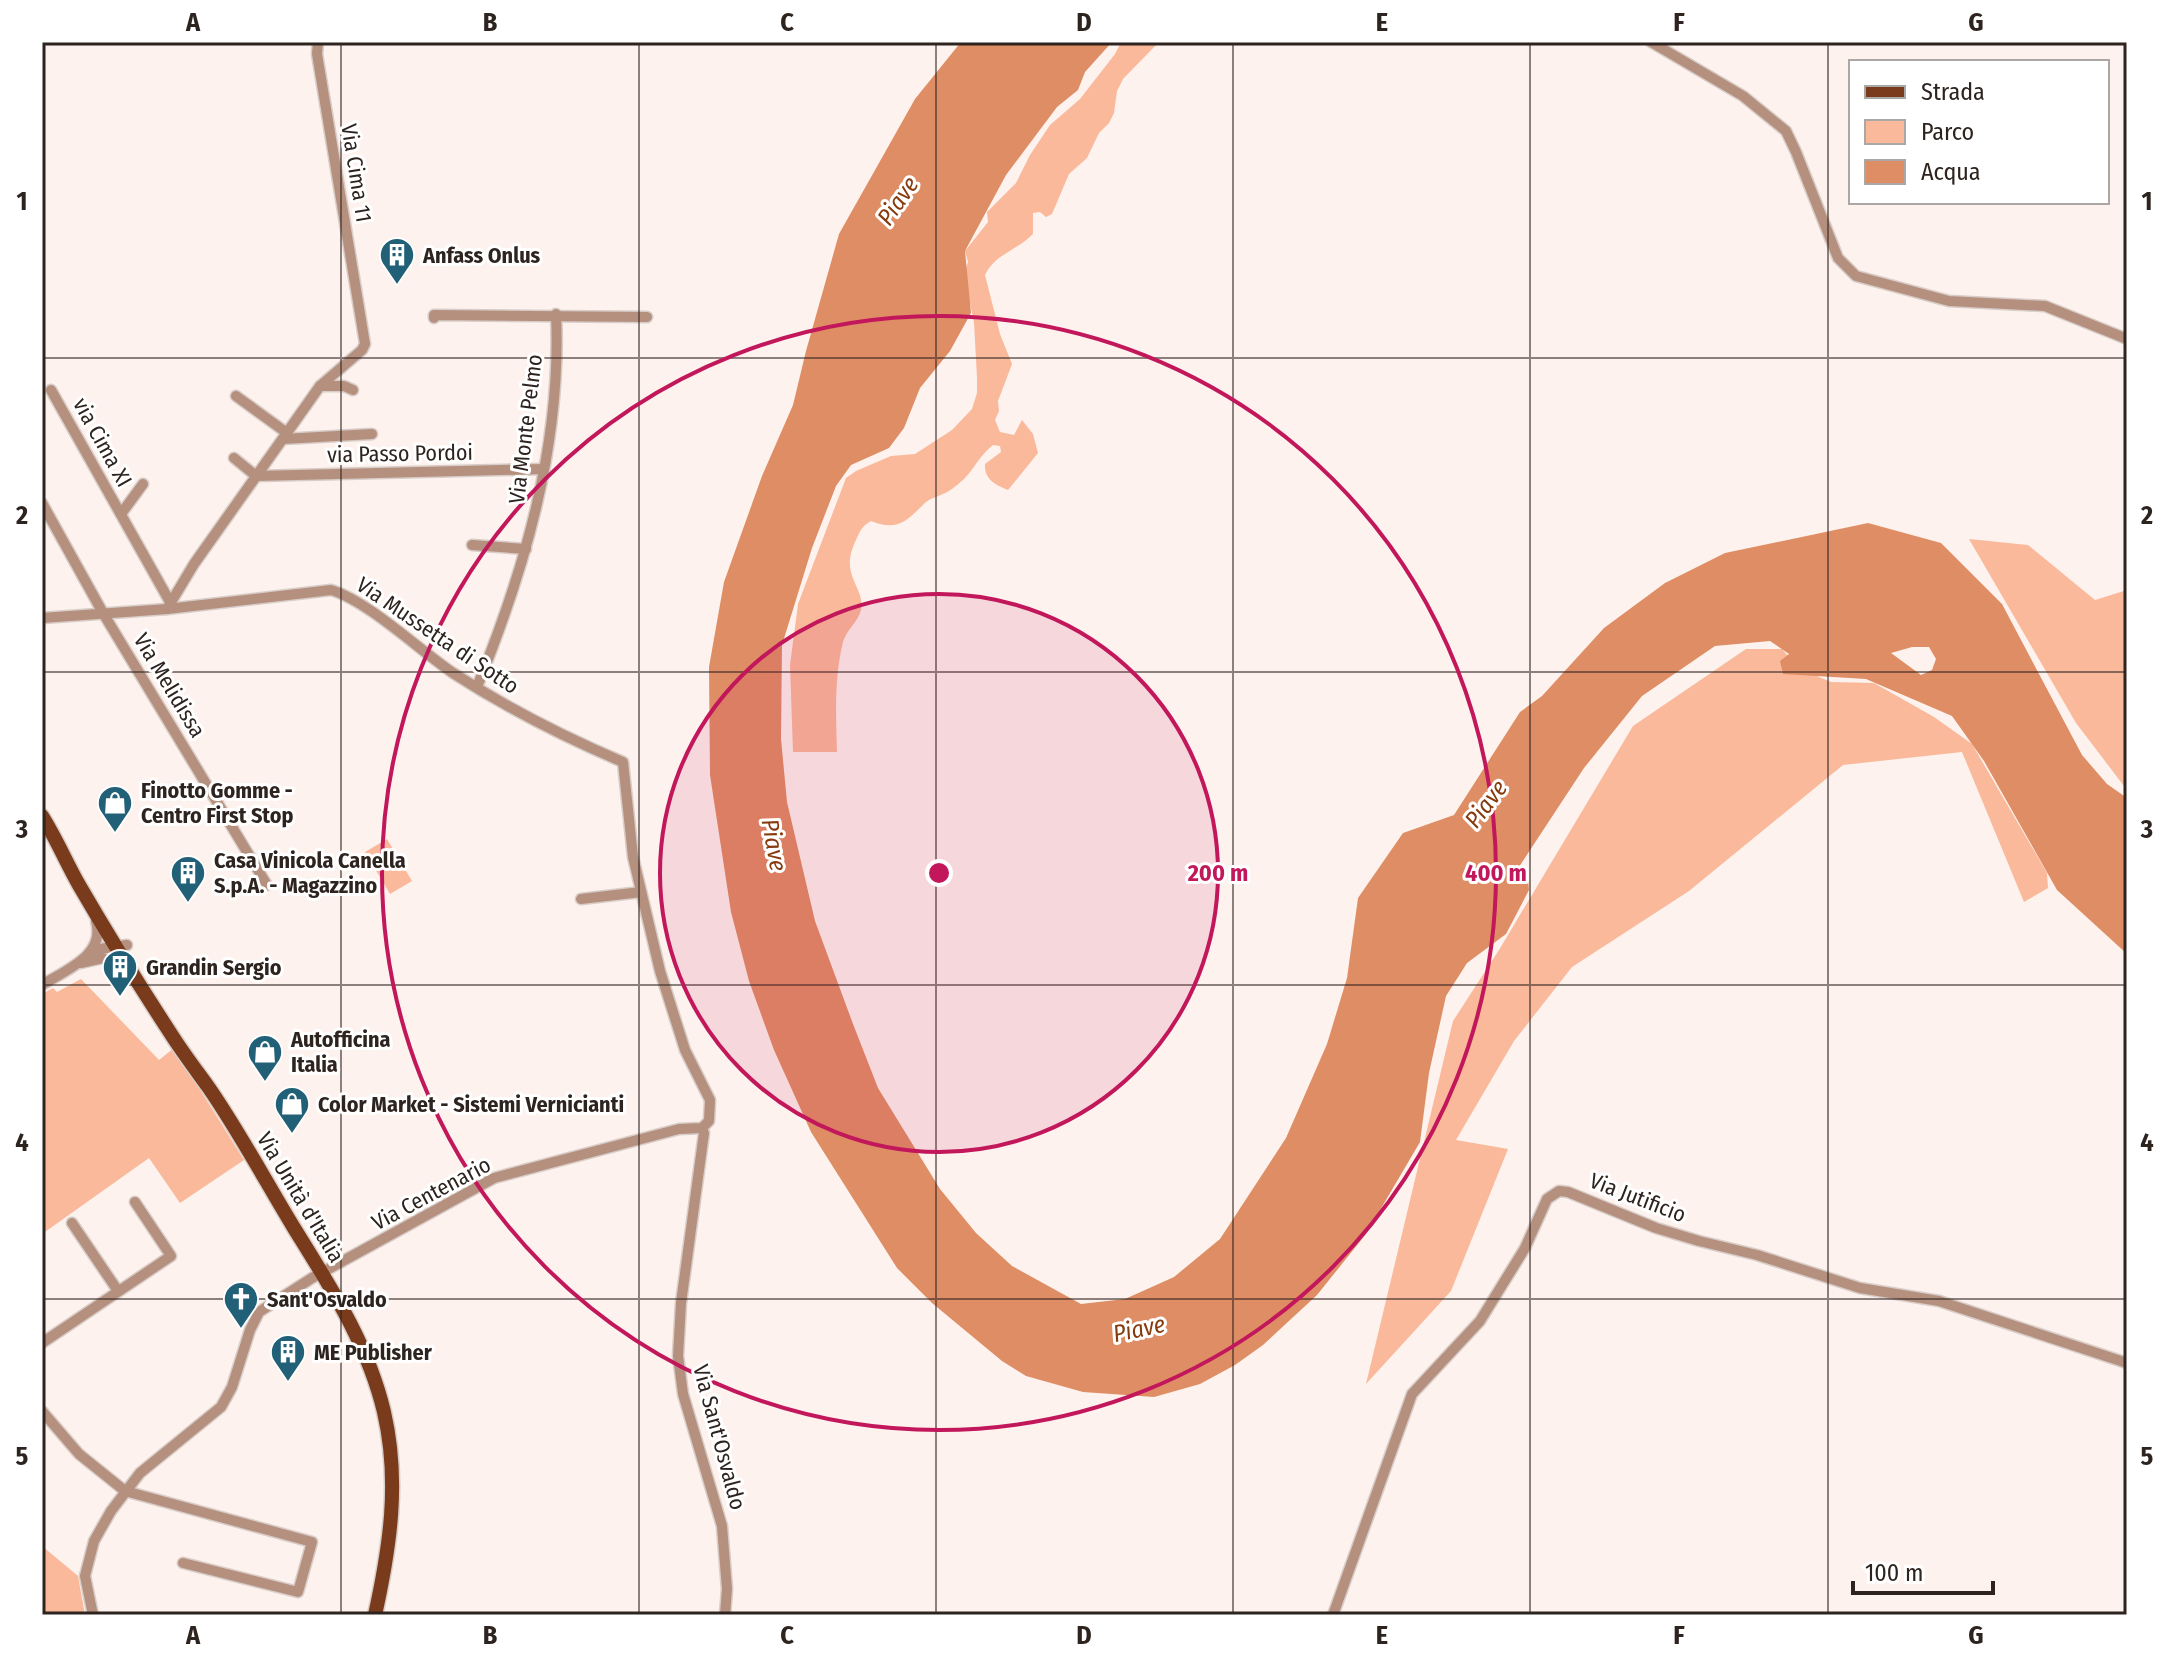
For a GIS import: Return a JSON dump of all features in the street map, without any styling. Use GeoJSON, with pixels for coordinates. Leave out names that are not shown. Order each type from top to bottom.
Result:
{"type":"FeatureCollection","features":[{"type":"Feature","properties":{"kind":"main road","name":"Via Unità d'Italia"},"geometry":{"type":"LineString","coordinates":[[42,816],[80,887],[205,1076],[207,1085]]}},
{"type":"Feature","properties":{"kind":"main road","name":"Via Unità d'Italia"},"geometry":{"type":"LineString","coordinates":[[60,845],[68,851],[136,977],[207,1085],[322,1273],[367,1360],[389,1441],[392,1512],[386,1564],[375,1615]]}},
{"type":"Feature","properties":{"kind":"street","name":"Via Cima 11"},"geometry":{"type":"LineString","coordinates":[[169,606],[320,386],[365,344],[317,54],[318,42]]}},
{"type":"Feature","properties":{"kind":"street"},"geometry":{"type":"LineString","coordinates":[[1651,42],[1743,96],[1786,131],[1838,258],[1856,276],[1949,301],[2045,306],[2127,339]]}},
{"type":"Feature","properties":{"kind":"street"},"geometry":{"type":"LineString","coordinates":[[434,318],[434,315],[556,314],[647,317]]}},
{"type":"Feature","properties":{"kind":"street","name":"Via Monte Pelmo"},"geometry":{"type":"LineString","coordinates":[[477,687],[500,630],[526,549],[544,469],[555,362],[556,314]]}},
{"type":"Feature","properties":{"kind":"street"},"geometry":{"type":"LineString","coordinates":[[320,386],[344,386],[353,390]]}},
{"type":"Feature","properties":{"kind":"street","name":"via Cima XI"},"geometry":{"type":"LineString","coordinates":[[51,390],[169,606]]}},
{"type":"Feature","properties":{"kind":"street"},"geometry":{"type":"LineString","coordinates":[[236,396],[285,436],[372,434]]}},
{"type":"Feature","properties":{"kind":"street"},"geometry":{"type":"LineString","coordinates":[[234,458],[256,476]]}},
{"type":"Feature","properties":{"kind":"street","name":"via Passo Pordoi"},"geometry":{"type":"LineString","coordinates":[[256,476],[544,469]]}},
{"type":"Feature","properties":{"kind":"street","name":"via Cima XI"},"geometry":{"type":"LineString","coordinates":[[121,514],[143,484]]}},
{"type":"Feature","properties":{"kind":"street","name":"Via Melidissa"},"geometry":{"type":"LineString","coordinates":[[42,503],[103,613],[267,885]]}},
{"type":"Feature","properties":{"kind":"street"},"geometry":{"type":"LineString","coordinates":[[472,545],[526,549]]}},
{"type":"Feature","properties":{"kind":"street","name":"Via Mussetta di Sotto"},"geometry":{"type":"LineString","coordinates":[[42,618],[331,590],[340,592],[452,672],[540,725],[623,762],[628,826],[641,892],[660,971],[685,1050],[710,1100],[705,1124]]}},
{"type":"Feature","properties":{"kind":"street"},"geometry":{"type":"LineString","coordinates":[[42,985],[79,963],[93,950],[98,938],[97,924],[80,887]]}},
{"type":"Feature","properties":{"kind":"street"},"geometry":{"type":"LineString","coordinates":[[581,899],[641,892]]}},
{"type":"Feature","properties":{"kind":"street"},"geometry":{"type":"LineString","coordinates":[[93,950],[120,945]]}},
{"type":"Feature","properties":{"kind":"street"},"geometry":{"type":"LineString","coordinates":[[79,963],[103,958],[120,945]]}},
{"type":"Feature","properties":{"kind":"street"},"geometry":{"type":"LineString","coordinates":[[103,958],[126,968],[136,977]]}},
{"type":"Feature","properties":{"kind":"street","name":"Via Centenario"},"geometry":{"type":"LineString","coordinates":[[93,1615],[86,1583],[87,1561],[94,1541],[125,1491],[153,1461],[221,1407],[232,1387],[259,1312],[322,1273],[494,1178],[705,1124]]}},
{"type":"Feature","properties":{"kind":"street","name":"Via Sant'Osvaldo"},"geometry":{"type":"LineString","coordinates":[[705,1124],[681,1303],[678,1356],[683,1394],[722,1526],[727,1589],[725,1615]]}},
{"type":"Feature","properties":{"kind":"street","name":"Via Jutificio"},"geometry":{"type":"LineString","coordinates":[[1333,1615],[1412,1394],[1480,1321],[1525,1248],[1547,1199],[1559,1191],[1699,1241],[1757,1255],[1860,1288],[1939,1301],[2127,1363]]}},
{"type":"Feature","properties":{"kind":"street"},"geometry":{"type":"LineString","coordinates":[[42,1343],[171,1256],[135,1202]]}},
{"type":"Feature","properties":{"kind":"street"},"geometry":{"type":"LineString","coordinates":[[72,1223],[118,1291]]}},
{"type":"Feature","properties":{"kind":"street"},"geometry":{"type":"LineString","coordinates":[[42,1411],[79,1454],[125,1491],[312,1542],[298,1592],[183,1563]]}},
{"type":"Feature","properties":{"kind":"green space"},"geometry":{"type":"Polygon","coordinates":[[[1121,42],[1159,42],[1123,79],[1109,123],[1099,133],[1087,158],[1069,174],[1052,214],[1046,217],[1040,212],[1033,213],[1033,234],[994,262],[985,275],[1000,334],[1012,364],[998,401],[999,411],[995,420],[1000,432],[1014,435],[1022,420],[1033,434],[1038,453],[1008,490],[995,484],[986,474],[985,464],[1001,452],[1000,446],[993,445],[964,479],[949,491],[928,501],[908,519],[896,525],[871,521],[863,527],[851,552],[851,572],[860,594],[861,610],[845,637],[840,656],[836,697],[837,752],[793,752],[790,665],[798,604],[846,478],[891,456],[915,454],[952,430],[972,409],[977,378],[974,322],[964,276],[968,262],[965,251],[988,222],[987,212],[1016,183],[1050,125],[1080,99],[1121,42]]]}},
{"type":"Feature","properties":{"kind":"green space"},"geometry":{"type":"Polygon","coordinates":[[[1969,539],[2028,545],[2095,600],[2127,590],[2127,790],[2076,723],[1969,539]]]}},
{"type":"Feature","properties":{"kind":"green space"},"geometry":{"type":"Polygon","coordinates":[[[1746,649],[1782,649],[1798,668],[1831,682],[1874,683],[1934,717],[1972,744],[2047,873],[2048,888],[2024,902],[1962,752],[1843,765],[1689,891],[1572,967],[1514,1041],[1456,1140],[1508,1149],[1451,1291],[1366,1384],[1453,1021],[1633,726],[1746,649]]]}},
{"type":"Feature","properties":{"kind":"green space"},"geometry":{"type":"Polygon","coordinates":[[[387,839],[412,881],[390,894],[365,852],[387,839]]]}},
{"type":"Feature","properties":{"kind":"green space"},"geometry":{"type":"Polygon","coordinates":[[[81,979],[159,1060],[174,1048],[244,1160],[180,1203],[149,1158],[42,1234],[42,994],[53,988],[57,992],[81,979]]]}},
{"type":"Feature","properties":{"kind":"green space"},"geometry":{"type":"Polygon","coordinates":[[[42,1546],[78,1576],[85,1615],[42,1615],[42,1546]]]}},
{"type":"Feature","properties":{"kind":"water","name":"Piave"},"geometry":{"type":"Polygon","coordinates":[[[961,42],[1112,42],[1085,72],[1078,90],[1057,107],[1006,175],[965,251],[971,313],[950,351],[920,388],[904,428],[889,448],[851,465],[836,486],[812,548],[782,645],[781,739],[787,802],[815,921],[853,1024],[878,1088],[940,1189],[976,1233],[1012,1266],[1081,1304],[1125,1299],[1174,1277],[1220,1239],[1286,1138],[1327,1044],[1347,978],[1358,898],[1403,833],[1454,815],[1520,712],[1542,696],[1604,628],[1665,583],[1725,553],[1868,523],[1941,543],[2002,604],[2082,755],[2107,784],[2127,798],[2127,954],[2057,890],[1984,761],[1952,716],[1866,679],[1783,674],[1780,661],[1789,654],[1770,641],[1715,646],[1642,696],[1584,768],[1513,876],[1528,879],[1529,890],[1506,934],[1467,963],[1446,996],[1429,1073],[1420,1142],[1366,1234],[1317,1295],[1263,1345],[1235,1365],[1200,1384],[1154,1397],[1083,1392],[1026,1376],[1002,1361],[932,1303],[897,1268],[811,1132],[774,1050],[749,981],[731,912],[710,775],[709,667],[724,582],[762,476],[793,405],[839,234],[915,99],[961,42]],[[1912,647],[1891,653],[1921,675],[1932,670],[1936,659],[1929,647],[1912,647]]]}},
{"type":"Feature","properties":{"kind":"place","name":"Anfass Onlus"},"geometry":{"type":"Point","coordinates":[397,286]}},
{"type":"Feature","properties":{"kind":"place","name":"Finotto Gomme - Centro First Stop"},"geometry":{"type":"Point","coordinates":[115,834]}},
{"type":"Feature","properties":{"kind":"place","name":"Casa Vinicola Canella S.p.A. - Magazzino"},"geometry":{"type":"Point","coordinates":[188,904]}},
{"type":"Feature","properties":{"kind":"place","name":"Grandin Sergio"},"geometry":{"type":"Point","coordinates":[120,998]}},
{"type":"Feature","properties":{"kind":"place","name":"Autofficina Italia"},"geometry":{"type":"Point","coordinates":[265,1083]}},
{"type":"Feature","properties":{"kind":"place","name":"Color Market - Sistemi Vernicianti"},"geometry":{"type":"Point","coordinates":[292,1135]}},
{"type":"Feature","properties":{"kind":"place","name":"Sant'Osvaldo"},"geometry":{"type":"Point","coordinates":[241,1330]}},
{"type":"Feature","properties":{"kind":"place","name":"ME Publisher"},"geometry":{"type":"Point","coordinates":[288,1383]}}]}
